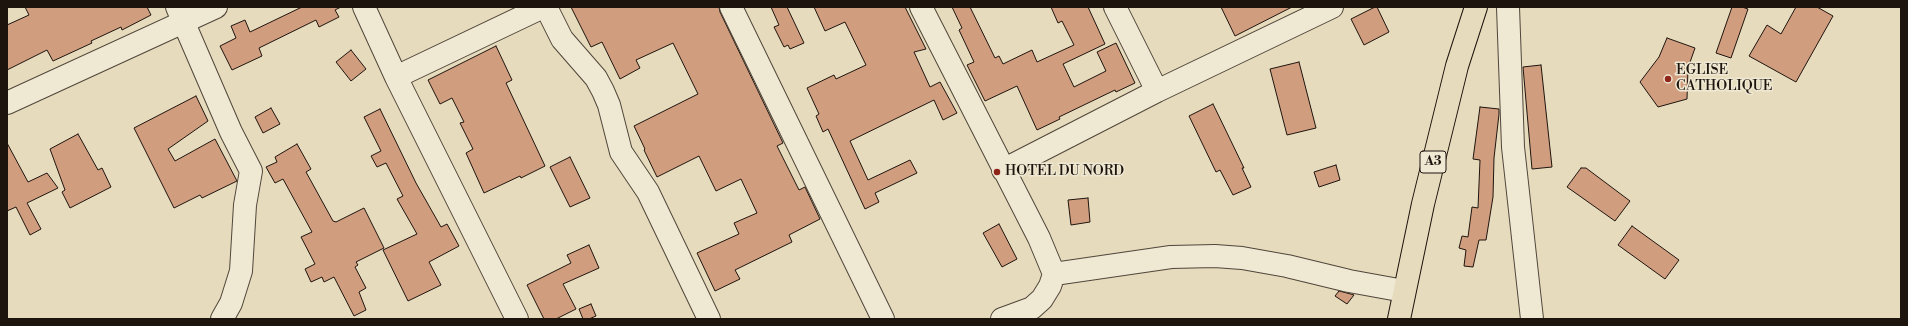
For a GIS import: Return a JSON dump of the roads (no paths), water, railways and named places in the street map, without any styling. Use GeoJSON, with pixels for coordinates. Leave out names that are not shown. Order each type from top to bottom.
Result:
{"type":"FeatureCollection","features":[{"type":"Feature","properties":{"kind":"highway","name":"A3"},"geometry":{"type":"LineString","coordinates":[[1398,319],[1423,204],[1457,66],[1476,7]]}},
{"type":"Feature","properties":{"kind":"street"},"geometry":{"type":"LineString","coordinates":[[7,103],[181,14],[216,7]]}},
{"type":"Feature","properties":{"kind":"street"},"geometry":{"type":"LineString","coordinates":[[364,7],[396,77],[517,319]]}},
{"type":"Feature","properties":{"kind":"street"},"geometry":{"type":"LineString","coordinates":[[396,77],[543,7]]}},
{"type":"Feature","properties":{"kind":"street"},"geometry":{"type":"LineString","coordinates":[[546,7],[562,39],[591,72],[604,91],[621,152],[648,192],[710,319]]}},
{"type":"Feature","properties":{"kind":"street"},"geometry":{"type":"LineString","coordinates":[[731,7],[883,319]]}},
{"type":"Feature","properties":{"kind":"street"},"geometry":{"type":"LineString","coordinates":[[921,7],[1002,170],[1039,238],[1054,274],[1050,286],[1042,299],[1032,308],[1002,319]]}},
{"type":"Feature","properties":{"kind":"street"},"geometry":{"type":"LineString","coordinates":[[1115,7],[1157,91]]}},
{"type":"Feature","properties":{"kind":"street"},"geometry":{"type":"LineString","coordinates":[[1508,7],[1513,147],[1532,319]]}},
{"type":"Feature","properties":{"kind":"street"},"geometry":{"type":"LineString","coordinates":[[1002,170],[1319,10]]}},
{"type":"Feature","properties":{"kind":"street"},"geometry":{"type":"LineString","coordinates":[[181,14],[231,132],[251,171],[245,205],[241,272],[230,303],[222,319]]}},
{"type":"Feature","properties":{"kind":"street"},"geometry":{"type":"LineString","coordinates":[[1054,274],[1171,257],[1214,256],[1242,258],[1287,266],[1349,281],[1404,291]]}},
{"type":"Feature","properties":{"kind":"street"},"geometry":{"type":"LineString","coordinates":[[497,319],[503,290]]}},
{"type":"Feature","properties":{"kind":"place","name":"EGLISE CATHOLIQUE"},"geometry":{"type":"Point","coordinates":[1668,79]}},
{"type":"Feature","properties":{"kind":"place","name":"HOTEL DU NORD"},"geometry":{"type":"Point","coordinates":[997,172]}}]}
